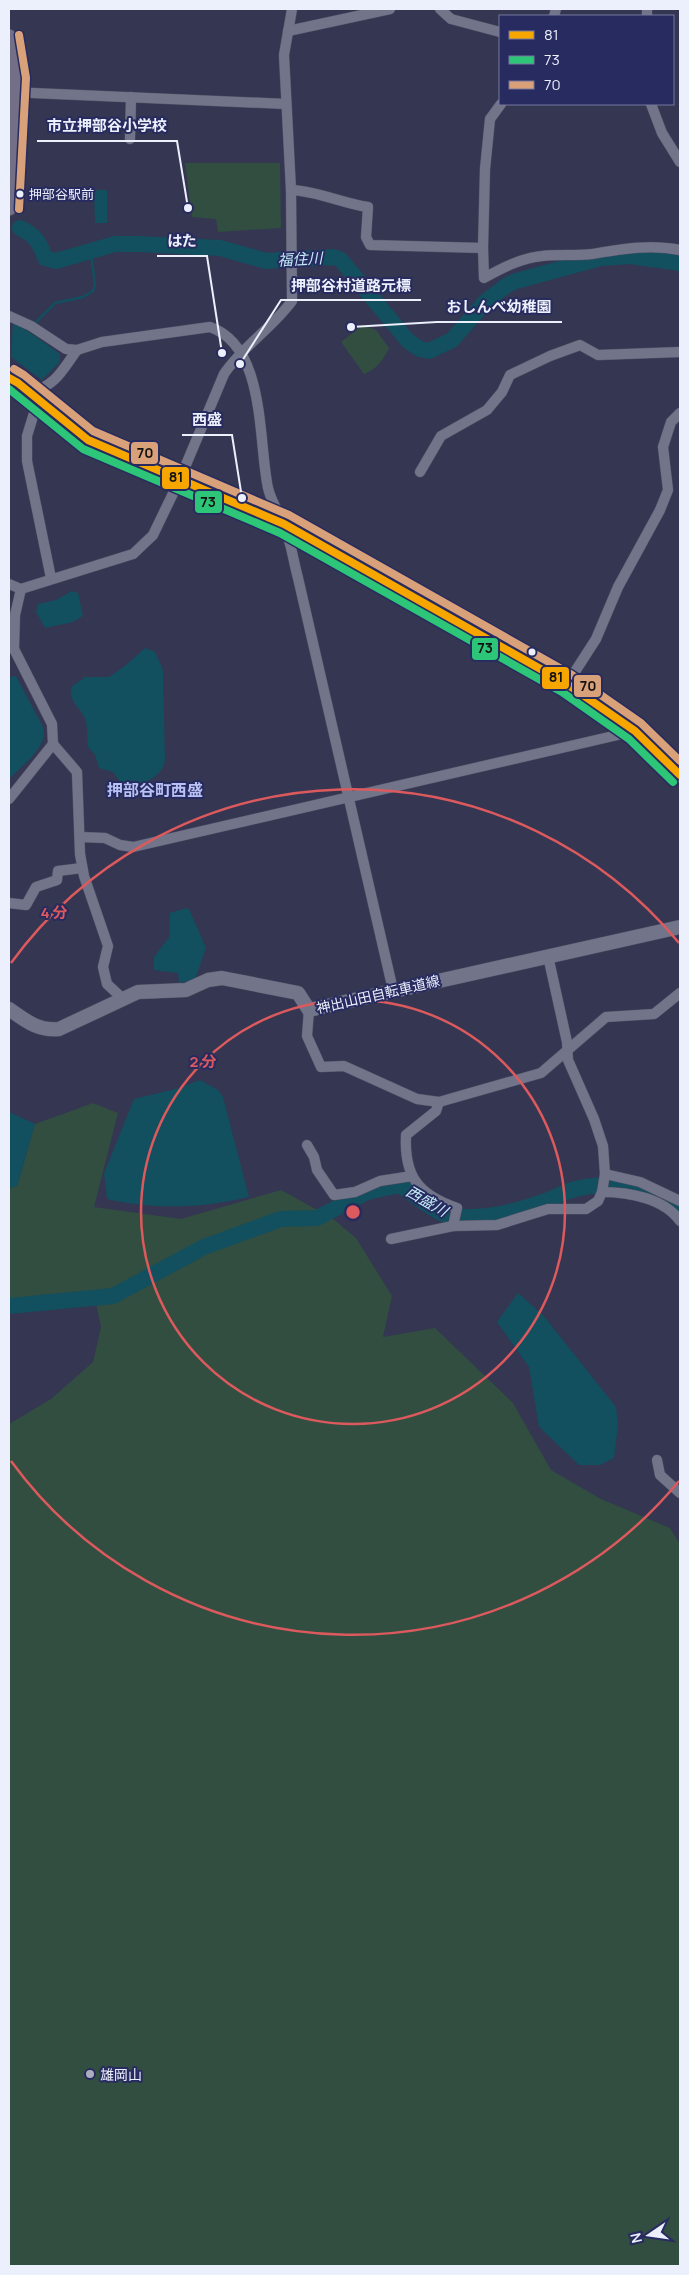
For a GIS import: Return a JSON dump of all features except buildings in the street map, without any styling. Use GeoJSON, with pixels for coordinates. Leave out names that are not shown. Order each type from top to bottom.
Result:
{"type":"FeatureCollection","features":[{"type":"Feature","properties":{"kind":"main road"},"geometry":{"type":"LineString","coordinates":[[9,37],[16,79],[12,92],[9,208]]}},
{"type":"Feature","properties":{"kind":"main road"},"geometry":{"type":"LineString","coordinates":[[9,378],[88,440],[284,524],[567,684],[635,731],[680,775]]}},
{"type":"Feature","properties":{"kind":"main road","name":"神出山田自転車道線"},"geometry":{"type":"LineString","coordinates":[[9,1009],[35,1027],[46,1030],[59,1029],[138,992],[186,990],[208,980],[222,978],[298,993],[309,1010],[680,927]]}},
{"type":"Feature","properties":{"kind":"street"},"geometry":{"type":"LineString","coordinates":[[9,584],[21,589],[51,578],[133,554],[153,536],[180,479],[224,374],[232,362],[281,316],[292,301],[291,190],[284,55],[292,9]]}},
{"type":"Feature","properties":{"kind":"street"},"geometry":{"type":"LineString","coordinates":[[288,31],[390,9]]}},
{"type":"Feature","properties":{"kind":"street"},"geometry":{"type":"LineString","coordinates":[[440,9],[451,19],[499,32]]}},
{"type":"Feature","properties":{"kind":"street"},"geometry":{"type":"LineString","coordinates":[[12,92],[286,104]]}},
{"type":"Feature","properties":{"kind":"street"},"geometry":{"type":"LineString","coordinates":[[130,139],[131,97]]}},
{"type":"Feature","properties":{"kind":"street"},"geometry":{"type":"LineString","coordinates":[[501,105],[490,119],[485,169],[484,278],[510,264],[541,256],[590,254],[632,247],[661,246],[680,250]]}},
{"type":"Feature","properties":{"kind":"street"},"geometry":{"type":"LineString","coordinates":[[651,105],[662,133],[680,162]]}},
{"type":"Feature","properties":{"kind":"street"},"geometry":{"type":"LineString","coordinates":[[291,190],[308,190],[344,203],[368,207],[366,237],[370,245],[483,248]]}},
{"type":"Feature","properties":{"kind":"street"},"geometry":{"type":"LineString","coordinates":[[9,316],[32,327],[66,349],[77,350],[102,342],[210,327],[225,335],[242,354],[257,402],[268,488],[274,506],[284,524],[393,990]]}},
{"type":"Feature","properties":{"kind":"street"},"geometry":{"type":"LineString","coordinates":[[420,472],[441,436],[487,410],[502,392],[510,375],[538,361],[580,344],[598,354],[680,352]]}},
{"type":"Feature","properties":{"kind":"street"},"geometry":{"type":"LineString","coordinates":[[51,578],[27,461],[26,436],[34,397],[57,378],[77,350]]}},
{"type":"Feature","properties":{"kind":"street"},"geometry":{"type":"LineString","coordinates":[[567,684],[596,639],[618,586],[668,490],[663,447],[671,422],[680,412]]}},
{"type":"Feature","properties":{"kind":"street"},"geometry":{"type":"LineString","coordinates":[[21,589],[15,615],[12,648],[52,724],[53,744],[77,772],[82,868],[108,946],[103,968],[107,984],[122,998]]}},
{"type":"Feature","properties":{"kind":"street"},"geometry":{"type":"LineString","coordinates":[[81,837],[105,838],[120,845],[133,847],[635,731]]}},
{"type":"Feature","properties":{"kind":"street"},"geometry":{"type":"LineString","coordinates":[[9,799],[53,744]]}},
{"type":"Feature","properties":{"kind":"street"},"geometry":{"type":"LineString","coordinates":[[9,903],[26,905],[36,887],[57,880],[58,871],[82,868]]}},
{"type":"Feature","properties":{"kind":"street"},"geometry":{"type":"LineString","coordinates":[[392,1239],[453,1226],[497,1225],[548,1209],[586,1210],[598,1201],[602,1192],[604,1174],[603,1146],[594,1119],[568,1060],[567,1042],[548,956]]}},
{"type":"Feature","properties":{"kind":"street"},"geometry":{"type":"LineString","coordinates":[[309,1010],[307,1036],[321,1067],[344,1066],[417,1098],[439,1102],[541,1072],[606,1017],[654,1014],[680,993]]}},
{"type":"Feature","properties":{"kind":"street"},"geometry":{"type":"LineString","coordinates":[[439,1102],[436,1111],[406,1135],[406,1146],[412,1176],[419,1188],[445,1204],[457,1208],[453,1226]]}},
{"type":"Feature","properties":{"kind":"street"},"geometry":{"type":"LineString","coordinates":[[307,1145],[314,1157],[317,1170],[334,1195],[355,1192],[380,1181],[412,1176]]}},
{"type":"Feature","properties":{"kind":"street"},"geometry":{"type":"LineString","coordinates":[[604,1174],[640,1182],[680,1200]]}},
{"type":"Feature","properties":{"kind":"street"},"geometry":{"type":"LineString","coordinates":[[602,1192],[620,1192],[663,1205],[680,1221]]}},
{"type":"Feature","properties":{"kind":"street"},"geometry":{"type":"LineString","coordinates":[[657,1460],[660,1475],[680,1493]]}},
{"type":"Feature","properties":{"kind":"green space"},"geometry":{"type":"Polygon","coordinates":[[[185,163],[280,163],[281,228],[218,232],[216,219],[192,217],[185,163]]]}},
{"type":"Feature","properties":{"kind":"green space"},"geometry":{"type":"Polygon","coordinates":[[[363,325],[376,330],[389,348],[379,364],[364,374],[341,342],[363,325]]]}},
{"type":"Feature","properties":{"kind":"green space"},"geometry":{"type":"Polygon","coordinates":[[[93,1103],[118,1113],[94,1207],[181,1219],[281,1190],[332,1218],[356,1238],[392,1296],[383,1337],[435,1328],[513,1403],[551,1470],[601,1499],[670,1528],[680,1544],[680,2266],[9,2266],[9,1424],[51,1399],[93,1362],[101,1327],[96,1303],[9,1301],[9,1188],[17,1186],[35,1124],[93,1103]]]}},
{"type":"Feature","properties":{"kind":"water"},"geometry":{"type":"Polygon","coordinates":[[[94,190],[107,190],[107,223],[95,223],[94,190]]]}},
{"type":"Feature","properties":{"kind":"water"},"geometry":{"type":"Polygon","coordinates":[[[13,323],[28,331],[60,354],[60,362],[42,380],[11,357],[13,323]]]}},
{"type":"Feature","properties":{"kind":"water"},"geometry":{"type":"Polygon","coordinates":[[[72,591],[78,593],[83,616],[73,622],[45,628],[36,612],[38,604],[56,600],[72,591]]]}},
{"type":"Feature","properties":{"kind":"water"},"geometry":{"type":"Polygon","coordinates":[[[145,648],[155,652],[163,670],[165,760],[160,772],[156,776],[126,790],[113,772],[99,768],[95,755],[88,747],[85,719],[73,701],[71,687],[85,677],[109,677],[145,648]]]}},
{"type":"Feature","properties":{"kind":"water"},"geometry":{"type":"Polygon","coordinates":[[[16,676],[42,725],[44,733],[43,740],[34,755],[9,779],[9,678],[16,676]]]}},
{"type":"Feature","properties":{"kind":"water"},"geometry":{"type":"Polygon","coordinates":[[[186,908],[189,909],[206,948],[195,980],[179,983],[178,973],[154,970],[154,957],[169,937],[170,913],[186,908]]]}},
{"type":"Feature","properties":{"kind":"water"},"geometry":{"type":"Polygon","coordinates":[[[200,1080],[218,1090],[223,1097],[249,1197],[214,1204],[178,1206],[142,1205],[107,1199],[104,1173],[134,1099],[179,1088],[200,1080]]]}},
{"type":"Feature","properties":{"kind":"water"},"geometry":{"type":"Polygon","coordinates":[[[9,1112],[35,1124],[17,1186],[9,1188],[9,1112]]]}},
{"type":"Feature","properties":{"kind":"water"},"geometry":{"type":"Polygon","coordinates":[[[518,1293],[543,1315],[616,1407],[618,1425],[614,1458],[600,1465],[579,1465],[539,1427],[529,1367],[497,1322],[518,1293]]]}},
{"type":"Feature","properties":{"kind":"waterway","name":"福住川"},"geometry":{"type":"LineString","coordinates":[[20,228],[36,240],[45,258],[56,261],[115,244],[220,248],[266,261],[334,257],[341,260],[408,341],[420,349],[429,351],[452,340],[485,302],[507,285],[516,281],[601,258],[630,256],[680,263]]}},
{"type":"Feature","properties":{"kind":"waterway"},"geometry":{"type":"LineString","coordinates":[[34,324],[55,303],[83,297],[93,291],[95,284],[91,255],[99,248]]}},
{"type":"Feature","properties":{"kind":"waterway","name":"西盛川"},"geometry":{"type":"LineString","coordinates":[[9,1306],[113,1296],[204,1247],[281,1219],[317,1218],[367,1192],[400,1185],[442,1213],[460,1217],[500,1214],[551,1199],[572,1190],[600,1186],[628,1187],[642,1190],[668,1200],[680,1208]]}},
{"type":"Feature","properties":{"kind":"transit line","name":"70"},"geometry":{"type":"LineString","coordinates":[[19,35],[26,78],[19,209]]}},
{"type":"Feature","properties":{"kind":"transit line","name":"70"},"geometry":{"type":"LineString","coordinates":[[14,369],[93,431],[289,515],[572,675],[641,723],[680,761]]}},
{"type":"Feature","properties":{"kind":"transit line","name":"81"},"geometry":{"type":"LineString","coordinates":[[9,378],[18,383],[88,440],[284,524],[567,684],[635,731],[680,775]]}},
{"type":"Feature","properties":{"kind":"transit line","name":"73"},"geometry":{"type":"LineString","coordinates":[[9,389],[83,449],[280,533],[562,692],[629,739],[673,782]]}},
{"type":"Feature","properties":{"kind":"place","name":"押部谷駅前"},"geometry":{"type":"Point","coordinates":[20,194]}},
{"type":"Feature","properties":{"kind":"place","name":"市立押部谷小学校"},"geometry":{"type":"Point","coordinates":[188,208]}},
{"type":"Feature","properties":{"kind":"place","name":"おしんべ幼稚園"},"geometry":{"type":"Point","coordinates":[351,327]}},
{"type":"Feature","properties":{"kind":"place","name":"はた"},"geometry":{"type":"Point","coordinates":[222,353]}},
{"type":"Feature","properties":{"kind":"place","name":"押部谷村道路元標"},"geometry":{"type":"Point","coordinates":[240,364]}},
{"type":"Feature","properties":{"kind":"place","name":"西盛"},"geometry":{"type":"Point","coordinates":[242,498]}},
{"type":"Feature","properties":{"kind":"place","name":"雄岡山"},"geometry":{"type":"Point","coordinates":[90,2074]}},
{"type":"Feature","properties":{"kind":"district","name":"押部谷町西盛"},"geometry":{"type":"Point","coordinates":[155,790]}}]}
